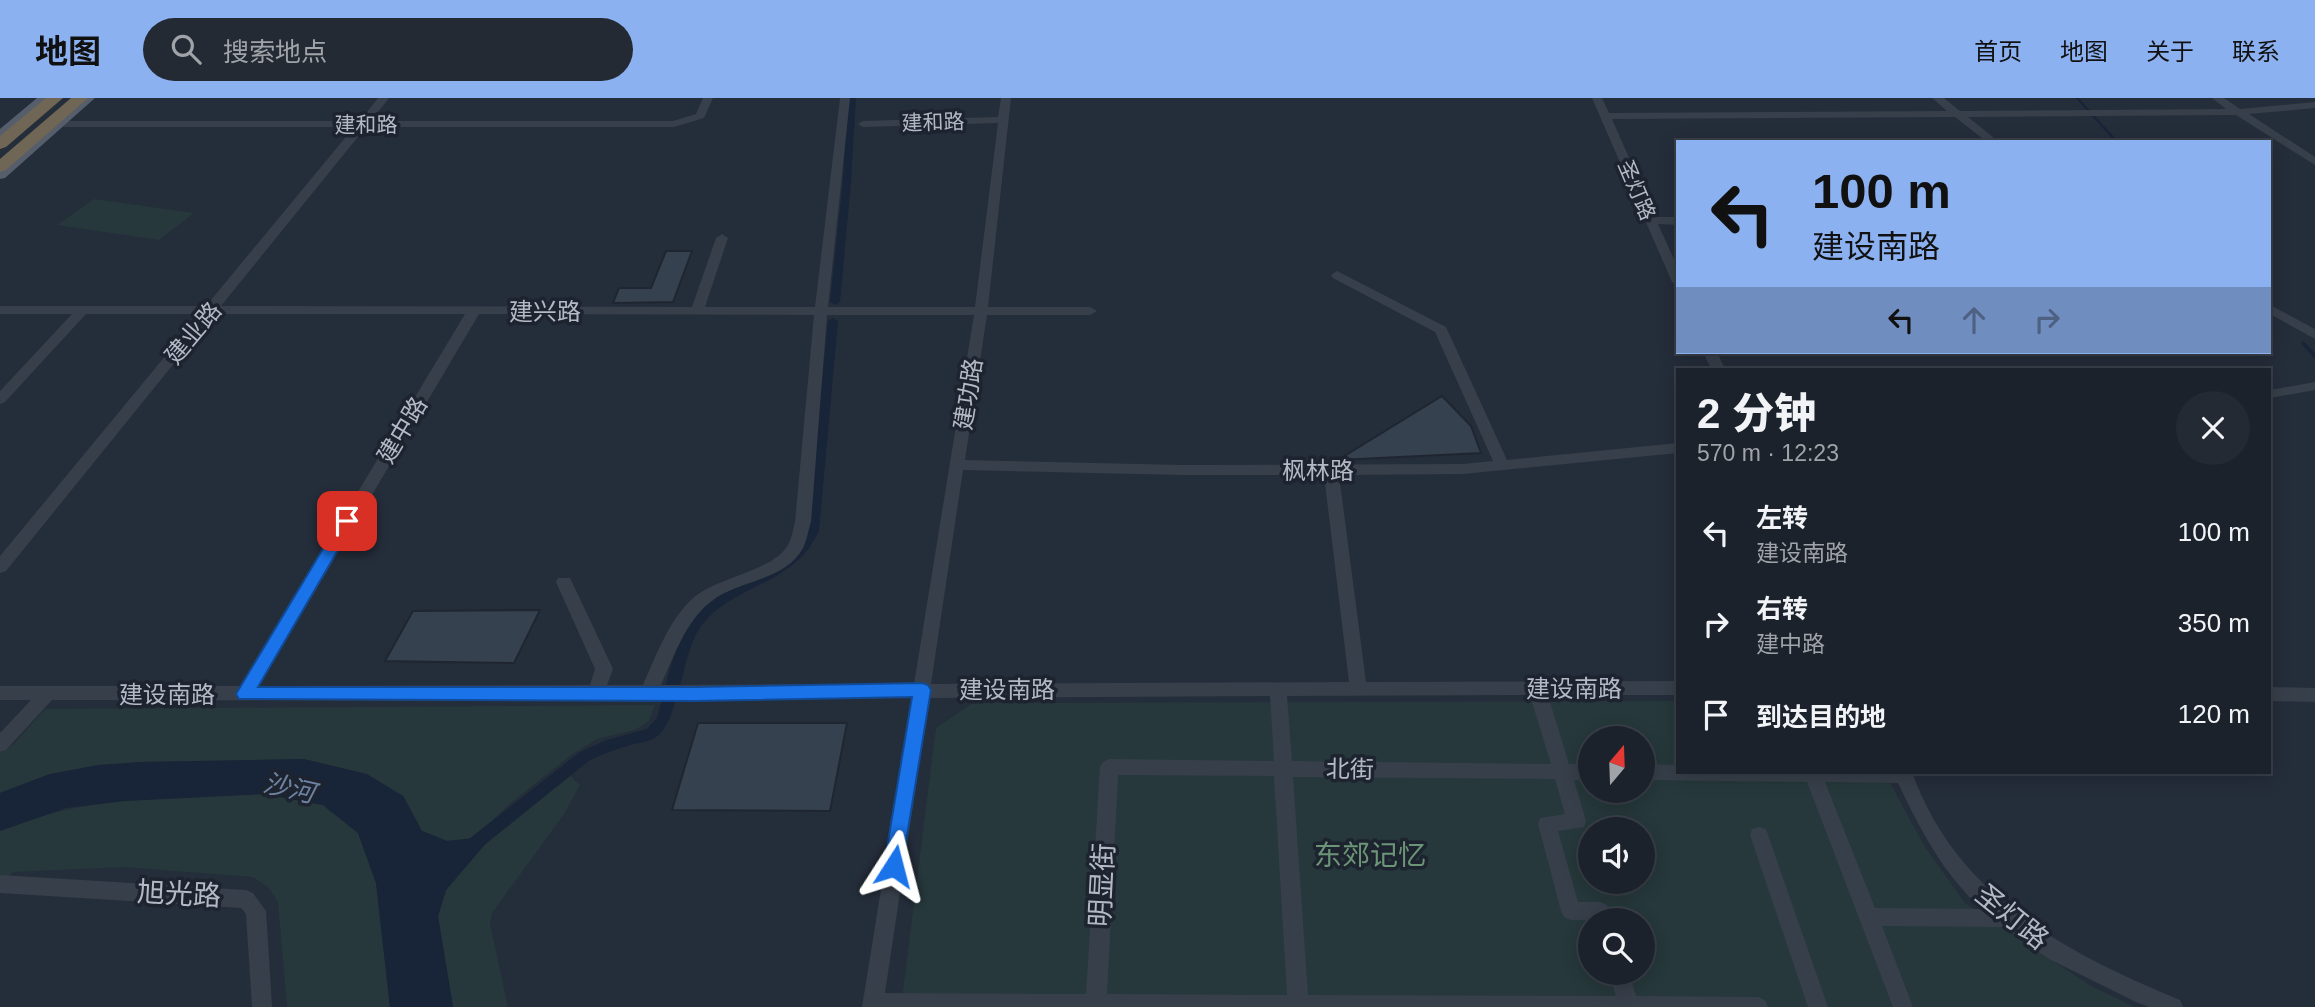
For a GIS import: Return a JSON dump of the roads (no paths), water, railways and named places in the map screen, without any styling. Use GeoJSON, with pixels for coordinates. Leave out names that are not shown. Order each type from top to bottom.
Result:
{"type":"FeatureCollection","features":[{"type":"Feature","properties":{"kind":"highway"},"geometry":{"type":"LineString","coordinates":[[29,112],[44,98]]}},
{"type":"Feature","properties":{"kind":"highway"},"geometry":{"type":"LineString","coordinates":[[0,144],[55,98]]}},
{"type":"Feature","properties":{"kind":"highway"},"geometry":{"type":"LineString","coordinates":[[0,167],[80,98]]}},
{"type":"Feature","properties":{"kind":"main road"},"geometry":{"type":"LineString","coordinates":[[0,175],[89,98]]}},
{"type":"Feature","properties":{"kind":"main road"},"geometry":{"type":"LineString","coordinates":[[0,136],[29,112]]}},
{"type":"Feature","properties":{"kind":"street","name":"建业路"},"geometry":{"type":"LineString","coordinates":[[0,567],[384,98]]}},
{"type":"Feature","properties":{"kind":"street","name":"建和路"},"geometry":{"type":"LineString","coordinates":[[59,124],[674,124],[700,116],[708,98]]}},
{"type":"Feature","properties":{"kind":"street"},"geometry":{"type":"LineString","coordinates":[[651,694],[681,626],[698,603],[720,586],[779,563],[796,547],[803,522],[821,312],[845,98]]}},
{"type":"Feature","properties":{"kind":"street","name":"建功路"},"geometry":{"type":"LineString","coordinates":[[872,1005],[981,310],[1006,98]]}},
{"type":"Feature","properties":{"kind":"street","name":"圣灯路"},"geometry":{"type":"LineString","coordinates":[[1597,98],[1676,278]]}},
{"type":"Feature","properties":{"kind":"street"},"geometry":{"type":"LineString","coordinates":[[1937,98],[1991,140]]}},
{"type":"Feature","properties":{"kind":"street"},"geometry":{"type":"LineString","coordinates":[[2068,98],[2080,111]]}},
{"type":"Feature","properties":{"kind":"street"},"geometry":{"type":"LineString","coordinates":[[2217,98],[2315,162]]}},
{"type":"Feature","properties":{"kind":"street"},"geometry":{"type":"LineString","coordinates":[[1605,116],[2238,112],[2315,105]]}},
{"type":"Feature","properties":{"kind":"street","name":"建和路"},"geometry":{"type":"LineString","coordinates":[[863,124],[1003,120]]}},
{"type":"Feature","properties":{"kind":"street"},"geometry":{"type":"LineString","coordinates":[[1650,220],[1676,221]]}},
{"type":"Feature","properties":{"kind":"street"},"geometry":{"type":"LineString","coordinates":[[697,311],[722,238]]}},
{"type":"Feature","properties":{"kind":"street"},"geometry":{"type":"LineString","coordinates":[[1337,275],[1441,330],[1502,465]]}},
{"type":"Feature","properties":{"kind":"street","name":"建兴路"},"geometry":{"type":"LineString","coordinates":[[0,310],[1090,311]]}},
{"type":"Feature","properties":{"kind":"street"},"geometry":{"type":"LineString","coordinates":[[0,399],[83,310]]}},
{"type":"Feature","properties":{"kind":"street"},"geometry":{"type":"LineString","coordinates":[[2271,310],[2315,335]]}},
{"type":"Feature","properties":{"kind":"street","name":"建中路"},"geometry":{"type":"LineString","coordinates":[[245,694],[474,311]]}},
{"type":"Feature","properties":{"kind":"street"},"geometry":{"type":"LineString","coordinates":[[2271,394],[2315,386]]}},
{"type":"Feature","properties":{"kind":"street","name":"枫林路"},"geometry":{"type":"LineString","coordinates":[[956,465],[1463,469],[1676,448]]}},
{"type":"Feature","properties":{"kind":"street"},"geometry":{"type":"LineString","coordinates":[[1331,470],[1358,688]]}},
{"type":"Feature","properties":{"kind":"street"},"geometry":{"type":"LineString","coordinates":[[564,582],[604,669],[596,694]]}},
{"type":"Feature","properties":{"kind":"street"},"geometry":{"type":"LineString","coordinates":[[1278,688],[1298,1005]]}},
{"type":"Feature","properties":{"kind":"street","name":"建设南路"},"geometry":{"type":"LineString","coordinates":[[0,693],[695,694],[922,690],[1676,688]]}},
{"type":"Feature","properties":{"kind":"street"},"geometry":{"type":"LineString","coordinates":[[0,746],[48,693]]}},
{"type":"Feature","properties":{"kind":"street"},"geometry":{"type":"LineString","coordinates":[[2271,694],[2315,695]]}},
{"type":"Feature","properties":{"kind":"street"},"geometry":{"type":"LineString","coordinates":[[1541,702],[1577,821],[1547,824],[1571,911],[1578,911]]}},
{"type":"Feature","properties":{"kind":"street","name":"北街"},"geometry":{"type":"LineString","coordinates":[[1109,767],[1578,772]]}},
{"type":"Feature","properties":{"kind":"street","name":"明显街"},"geometry":{"type":"LineString","coordinates":[[1096,1004],[1109,767]]}},
{"type":"Feature","properties":{"kind":"street"},"geometry":{"type":"LineString","coordinates":[[1656,772],[1676,772]]}},
{"type":"Feature","properties":{"kind":"street"},"geometry":{"type":"LineString","coordinates":[[1813,774],[1903,1007]]}},
{"type":"Feature","properties":{"kind":"street","name":"圣灯路"},"geometry":{"type":"LineString","coordinates":[[1903,774],[1928,825],[1958,870],[2004,918],[2054,952],[2115,983],[2173,1007]]}},
{"type":"Feature","properties":{"kind":"street"},"geometry":{"type":"LineString","coordinates":[[1759,835],[1818,1007]]}},
{"type":"Feature","properties":{"kind":"street","name":"旭光路"},"geometry":{"type":"LineString","coordinates":[[0,884],[246,899],[256,911],[262,1007]]}},
{"type":"Feature","properties":{"kind":"street"},"geometry":{"type":"LineString","coordinates":[[1869,918],[2004,918]]}},
{"type":"Feature","properties":{"kind":"street"},"geometry":{"type":"LineString","coordinates":[[1623,985],[1629,1006]]}},
{"type":"Feature","properties":{"kind":"street"},"geometry":{"type":"LineString","coordinates":[[872,1005],[1758,1007]]}},
{"type":"Feature","properties":{"kind":"water","name":"沙河"},"geometry":{"type":"Polygon","coordinates":[[[304,759],[367,774],[403,796],[422,831],[447,841],[475,838],[482,831],[488,841],[446,890],[438,916],[453,1007],[390,1007],[376,883],[358,833],[323,805],[264,794],[125,801],[66,808],[0,831],[0,793],[50,774],[99,765],[142,762],[304,759]]]}},
{"type":"Feature","properties":{"kind":"waterway"},"geometry":{"type":"LineString","coordinates":[[835,302],[852,98]]}},
{"type":"Feature","properties":{"kind":"waterway"},"geometry":{"type":"LineString","coordinates":[[2077,98],[2115,140]]}},
{"type":"Feature","properties":{"kind":"waterway"},"geometry":{"type":"LineString","coordinates":[[474,844],[585,756],[607,746],[652,733],[663,720],[682,651],[703,615],[717,603],[778,569],[804,547],[813,531],[833,321]]}},
{"type":"Feature","properties":{"kind":"waterway"},"geometry":{"type":"LineString","coordinates":[[2303,343],[2315,356]]}},
{"type":"Feature","properties":{"kind":"park label","name":"东郊记忆"},"geometry":{"type":"Point","coordinates":[1370,855]}}]}
